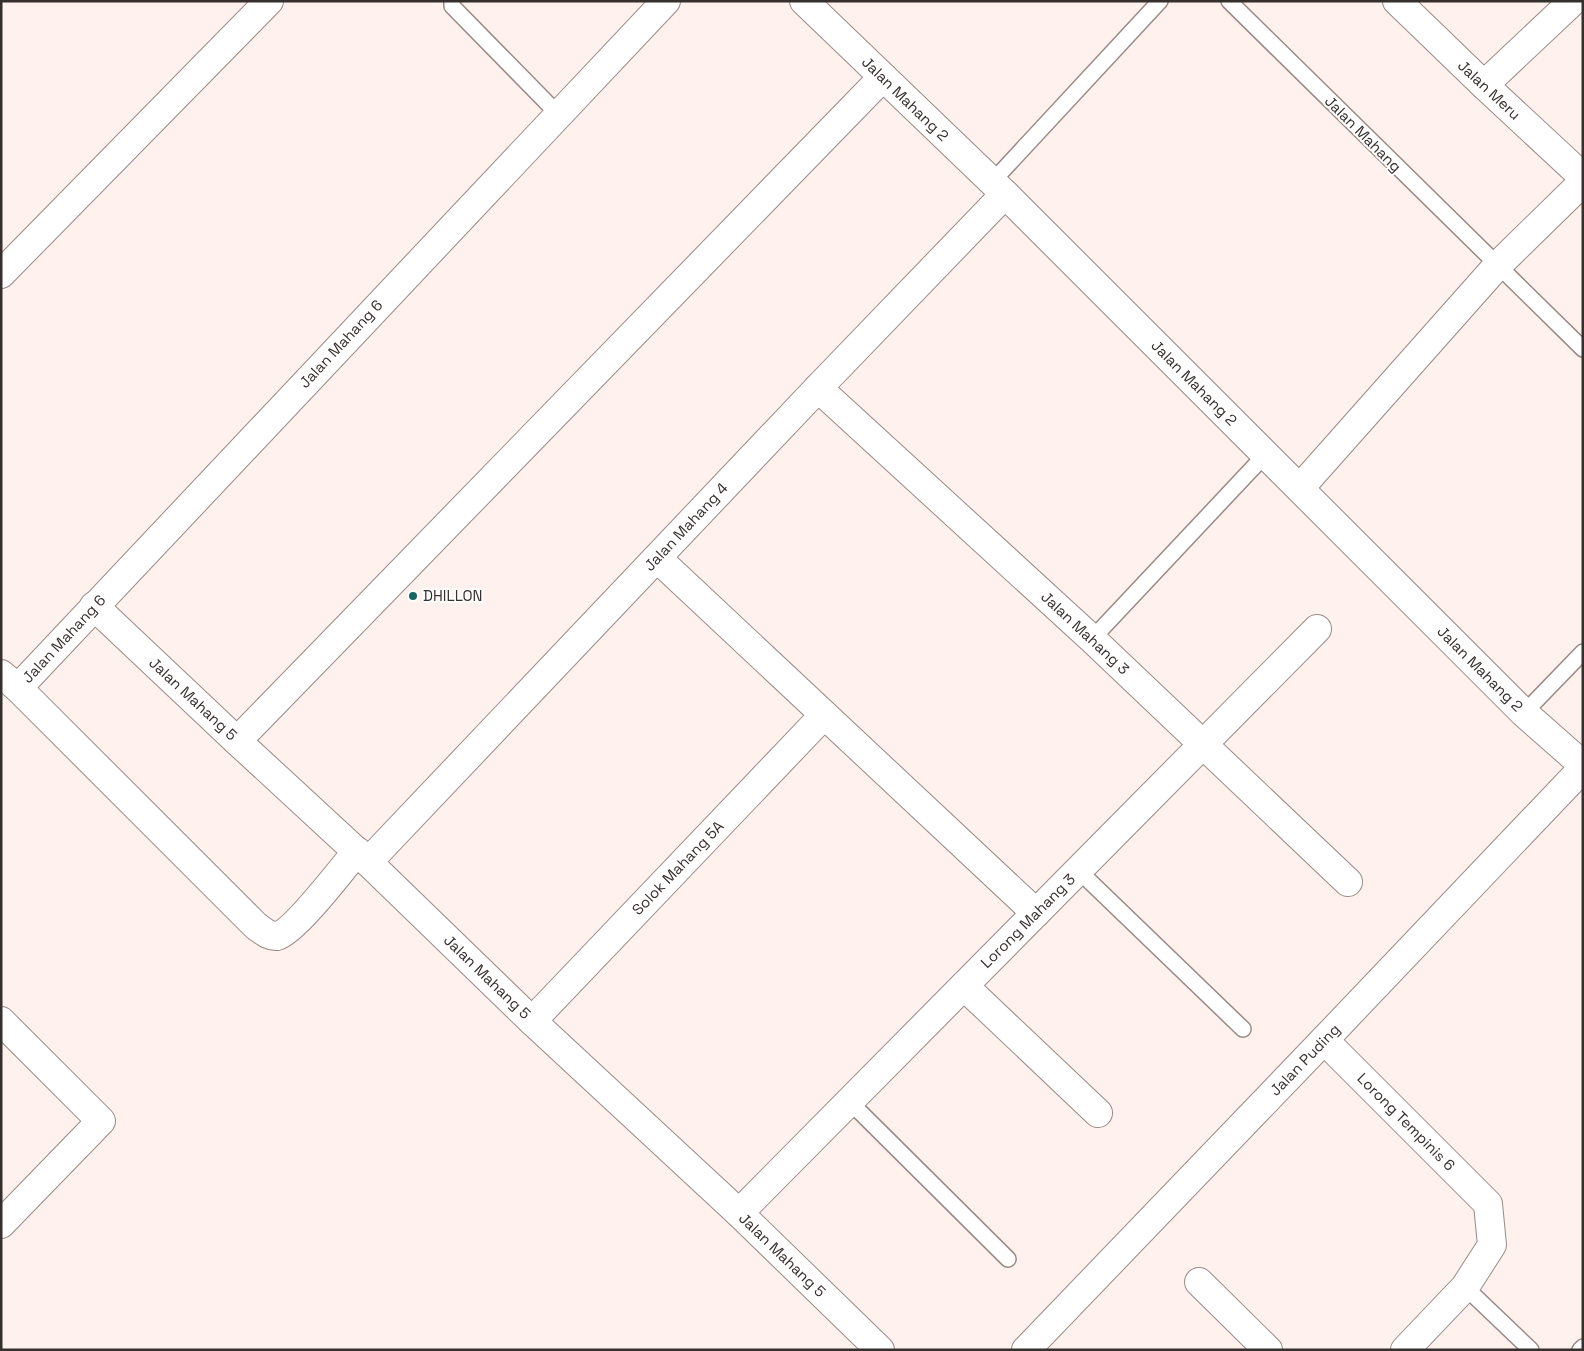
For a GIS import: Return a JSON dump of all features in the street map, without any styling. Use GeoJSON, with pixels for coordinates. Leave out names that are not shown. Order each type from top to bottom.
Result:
{"type":"FeatureCollection","features":[{"type":"Feature","properties":{"kind":"street"},"geometry":{"type":"LineString","coordinates":[[1,274],[269,1]]}},
{"type":"Feature","properties":{"kind":"street","name":"Jalan Mahang 6"},"geometry":{"type":"LineString","coordinates":[[10,681],[94,606],[666,1]]}},
{"type":"Feature","properties":{"kind":"street","name":"Jalan Mahang 2"},"geometry":{"type":"LineString","coordinates":[[804,1],[999,188],[1524,713],[1583,767]]}},
{"type":"Feature","properties":{"kind":"street","name":"Jalan Meru"},"geometry":{"type":"LineString","coordinates":[[1397,1],[1583,177]]}},
{"type":"Feature","properties":{"kind":"street"},"geometry":{"type":"LineString","coordinates":[[1484,85],[1573,1]]}},
{"type":"Feature","properties":{"kind":"street"},"geometry":{"type":"LineString","coordinates":[[237,740],[883,78]]}},
{"type":"Feature","properties":{"kind":"street"},"geometry":{"type":"LineString","coordinates":[[1300,488],[1497,266],[1583,182]]}},
{"type":"Feature","properties":{"kind":"street","name":"Jalan Mahang 4"},"geometry":{"type":"LineString","coordinates":[[10,681],[256,926],[276,936],[287,930],[363,857],[658,558],[818,388],[999,188]]}},
{"type":"Feature","properties":{"kind":"street","name":"Jalan Mahang 3"},"geometry":{"type":"LineString","coordinates":[[818,388],[1092,639],[1348,882]]}},
{"type":"Feature","properties":{"kind":"street"},"geometry":{"type":"LineString","coordinates":[[658,558],[1036,913]]}},
{"type":"Feature","properties":{"kind":"street","name":"Jalan Mahang 5"},"geometry":{"type":"LineString","coordinates":[[94,606],[363,857],[532,1020],[739,1213],[880,1350]]}},
{"type":"Feature","properties":{"kind":"street","name":"Lorong Mahang 3"},"geometry":{"type":"LineString","coordinates":[[739,1213],[1317,629]]}},
{"type":"Feature","properties":{"kind":"street","name":"Solok Mahang 5A"},"geometry":{"type":"LineString","coordinates":[[532,1020],[824,715]]}},
{"type":"Feature","properties":{"kind":"street","name":"Jalan Puding"},"geometry":{"type":"LineString","coordinates":[[1026,1350],[1583,767]]}},
{"type":"Feature","properties":{"kind":"street"},"geometry":{"type":"LineString","coordinates":[[964,986],[1098,1113]]}},
{"type":"Feature","properties":{"kind":"street"},"geometry":{"type":"LineString","coordinates":[[1,1021],[101,1121],[1,1224]]}},
{"type":"Feature","properties":{"kind":"street","name":"Lorong Tempinis 6"},"geometry":{"type":"LineString","coordinates":[[1324,1040],[1488,1204],[1492,1245],[1465,1287]]}},
{"type":"Feature","properties":{"kind":"street"},"geometry":{"type":"LineString","coordinates":[[1199,1282],[1268,1350]]}},
{"type":"Feature","properties":{"kind":"street"},"geometry":{"type":"LineString","coordinates":[[1405,1350],[1465,1287]]}},
{"type":"Feature","properties":{"kind":"lane"},"geometry":{"type":"LineString","coordinates":[[452,1],[452,6],[558,114]]}},
{"type":"Feature","properties":{"kind":"lane"},"geometry":{"type":"LineString","coordinates":[[999,188],[1160,1]]}},
{"type":"Feature","properties":{"kind":"lane","name":"Jalan Mahang"},"geometry":{"type":"LineString","coordinates":[[1229,1],[1583,349]]}},
{"type":"Feature","properties":{"kind":"lane"},"geometry":{"type":"LineString","coordinates":[[1092,639],[1265,455]]}},
{"type":"Feature","properties":{"kind":"lane"},"geometry":{"type":"LineString","coordinates":[[1524,713],[1583,652]]}},
{"type":"Feature","properties":{"kind":"lane"},"geometry":{"type":"LineString","coordinates":[[1078,870],[1243,1029]]}},
{"type":"Feature","properties":{"kind":"lane"},"geometry":{"type":"LineString","coordinates":[[850,1102],[1008,1259]]}},
{"type":"Feature","properties":{"kind":"lane"},"geometry":{"type":"LineString","coordinates":[[1465,1287],[1531,1350]]}},
{"type":"Feature","properties":{"kind":"lane"},"geometry":{"type":"LineString","coordinates":[[1580,1350],[1583,1347]]}},
{"type":"Feature","properties":{"kind":"place","name":"DHILLON"},"geometry":{"type":"Point","coordinates":[413,596]}}]}
